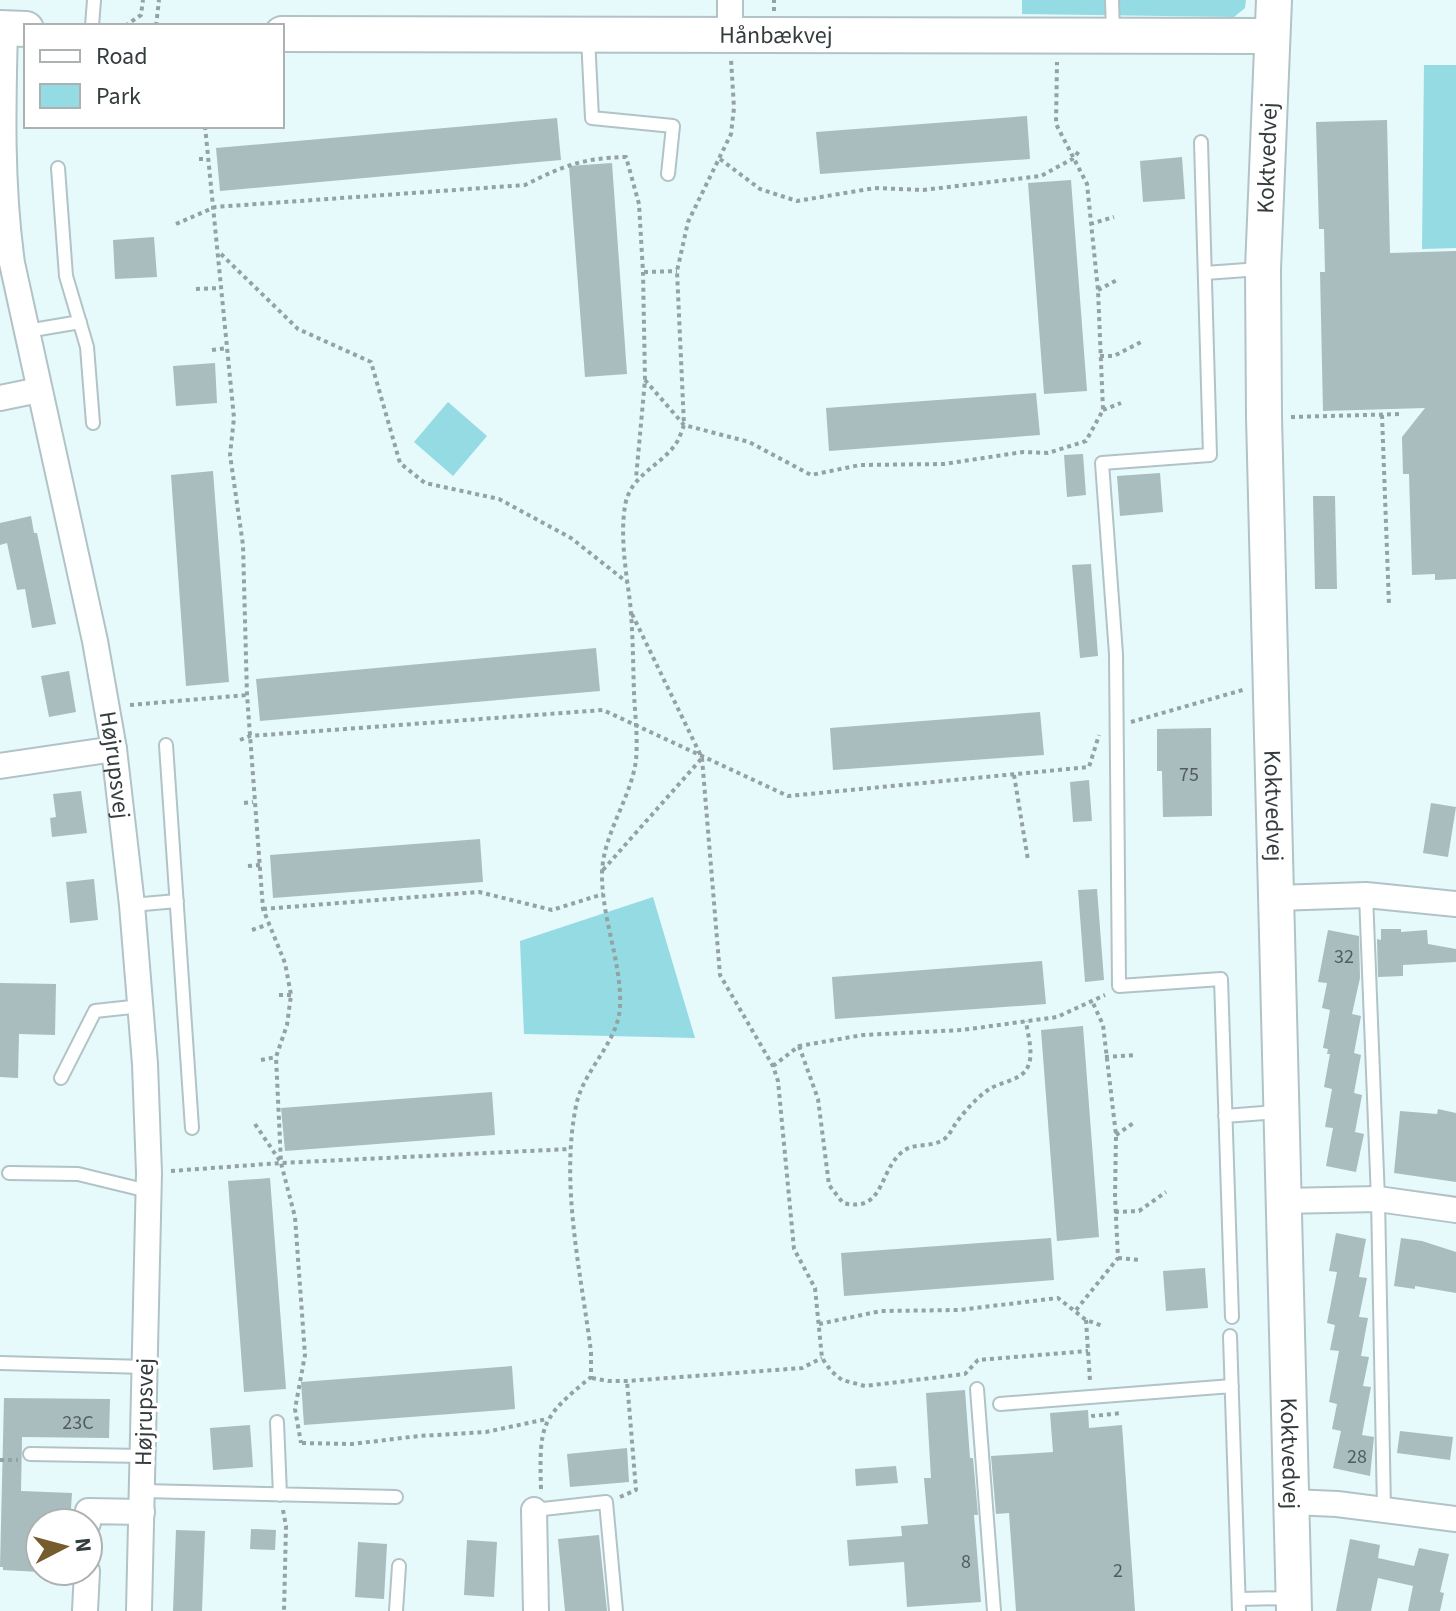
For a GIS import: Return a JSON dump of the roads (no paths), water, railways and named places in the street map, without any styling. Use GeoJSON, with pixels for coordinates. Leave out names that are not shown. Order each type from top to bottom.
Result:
{"type":"FeatureCollection","features":[{"type":"Feature","properties":{"kind":"street"},"geometry":{"type":"LineString","coordinates":[[730,0],[730,37]]}},
{"type":"Feature","properties":{"kind":"street","name":"Koktvedvej"},"geometry":{"type":"LineString","coordinates":[[1274,0],[1263,269],[1264,417],[1294,1604]]}},
{"type":"Feature","properties":{"kind":"street","name":"Højrupsvej"},"geometry":{"type":"LineString","coordinates":[[10,28],[2,161],[12,263],[107,707],[132,905],[141,1006],[149,1182],[139,1611]]}},
{"type":"Feature","properties":{"kind":"street","name":"Hånbækvej"},"geometry":{"type":"LineString","coordinates":[[284,34],[1272,36]]}},
{"type":"Feature","properties":{"kind":"street"},"geometry":{"type":"LineString","coordinates":[[0,398],[39,390]]}},
{"type":"Feature","properties":{"kind":"street"},"geometry":{"type":"LineString","coordinates":[[0,766],[114,749]]}},
{"type":"Feature","properties":{"kind":"street"},"geometry":{"type":"LineString","coordinates":[[1276,898],[1366,895],[1456,904]]}},
{"type":"Feature","properties":{"kind":"street"},"geometry":{"type":"LineString","coordinates":[[1282,1201],[1378,1199],[1456,1210]]}},
{"type":"Feature","properties":{"kind":"street"},"geometry":{"type":"LineString","coordinates":[[104,1508],[142,1502]]}},
{"type":"Feature","properties":{"kind":"street"},"geometry":{"type":"LineString","coordinates":[[1292,1502],[1384,1509],[1456,1519]]}},
{"type":"Feature","properties":{"kind":"street"},"geometry":{"type":"LineString","coordinates":[[534,1510],[536,1611]]}},
{"type":"Feature","properties":{"kind":"street"},"geometry":{"type":"LineString","coordinates":[[85,1611],[86,1587]]}},
{"type":"Feature","properties":{"kind":"lane"},"geometry":{"type":"LineString","coordinates":[[92,24],[94,0]]}},
{"type":"Feature","properties":{"kind":"lane"},"geometry":{"type":"LineString","coordinates":[[1112,0],[1113,35]]}},
{"type":"Feature","properties":{"kind":"lane"},"geometry":{"type":"LineString","coordinates":[[587,35],[592,118],[673,126],[668,174]]}},
{"type":"Feature","properties":{"kind":"lane"},"geometry":{"type":"LineString","coordinates":[[1201,142],[1210,455],[1102,463],[1116,654],[1119,986],[1221,979],[1232,1317]]}},
{"type":"Feature","properties":{"kind":"lane"},"geometry":{"type":"LineString","coordinates":[[58,168],[66,276],[87,347],[93,423]]}},
{"type":"Feature","properties":{"kind":"lane"},"geometry":{"type":"LineString","coordinates":[[1205,273],[1263,269]]}},
{"type":"Feature","properties":{"kind":"lane"},"geometry":{"type":"LineString","coordinates":[[27,331],[80,322]]}},
{"type":"Feature","properties":{"kind":"lane"},"geometry":{"type":"LineString","coordinates":[[166,745],[192,1128]]}},
{"type":"Feature","properties":{"kind":"lane"},"geometry":{"type":"LineString","coordinates":[[1366,895],[1378,1199],[1384,1509]]}},
{"type":"Feature","properties":{"kind":"lane"},"geometry":{"type":"LineString","coordinates":[[132,905],[177,901]]}},
{"type":"Feature","properties":{"kind":"lane"},"geometry":{"type":"LineString","coordinates":[[61,1078],[95,1011],[141,1006]]}},
{"type":"Feature","properties":{"kind":"lane"},"geometry":{"type":"LineString","coordinates":[[1225,1116],[1280,1111]]}},
{"type":"Feature","properties":{"kind":"lane"},"geometry":{"type":"LineString","coordinates":[[9,1173],[78,1174],[149,1182]]}},
{"type":"Feature","properties":{"kind":"lane"},"geometry":{"type":"LineString","coordinates":[[1230,1336],[1239,1605],[1294,1604]]}},
{"type":"Feature","properties":{"kind":"lane"},"geometry":{"type":"LineString","coordinates":[[0,1363],[145,1367]]}},
{"type":"Feature","properties":{"kind":"lane"},"geometry":{"type":"LineString","coordinates":[[1000,1404],[1232,1386]]}},
{"type":"Feature","properties":{"kind":"lane"},"geometry":{"type":"LineString","coordinates":[[977,1389],[994,1611]]}},
{"type":"Feature","properties":{"kind":"lane"},"geometry":{"type":"LineString","coordinates":[[277,1422],[280,1495]]}},
{"type":"Feature","properties":{"kind":"lane"},"geometry":{"type":"LineString","coordinates":[[30,1454],[143,1456]]}},
{"type":"Feature","properties":{"kind":"lane"},"geometry":{"type":"LineString","coordinates":[[142,1502],[280,1495],[396,1497]]}},
{"type":"Feature","properties":{"kind":"lane"},"geometry":{"type":"LineString","coordinates":[[534,1510],[606,1502],[616,1611]]}},
{"type":"Feature","properties":{"kind":"lane"},"geometry":{"type":"LineString","coordinates":[[396,1611],[399,1566]]}}]}
